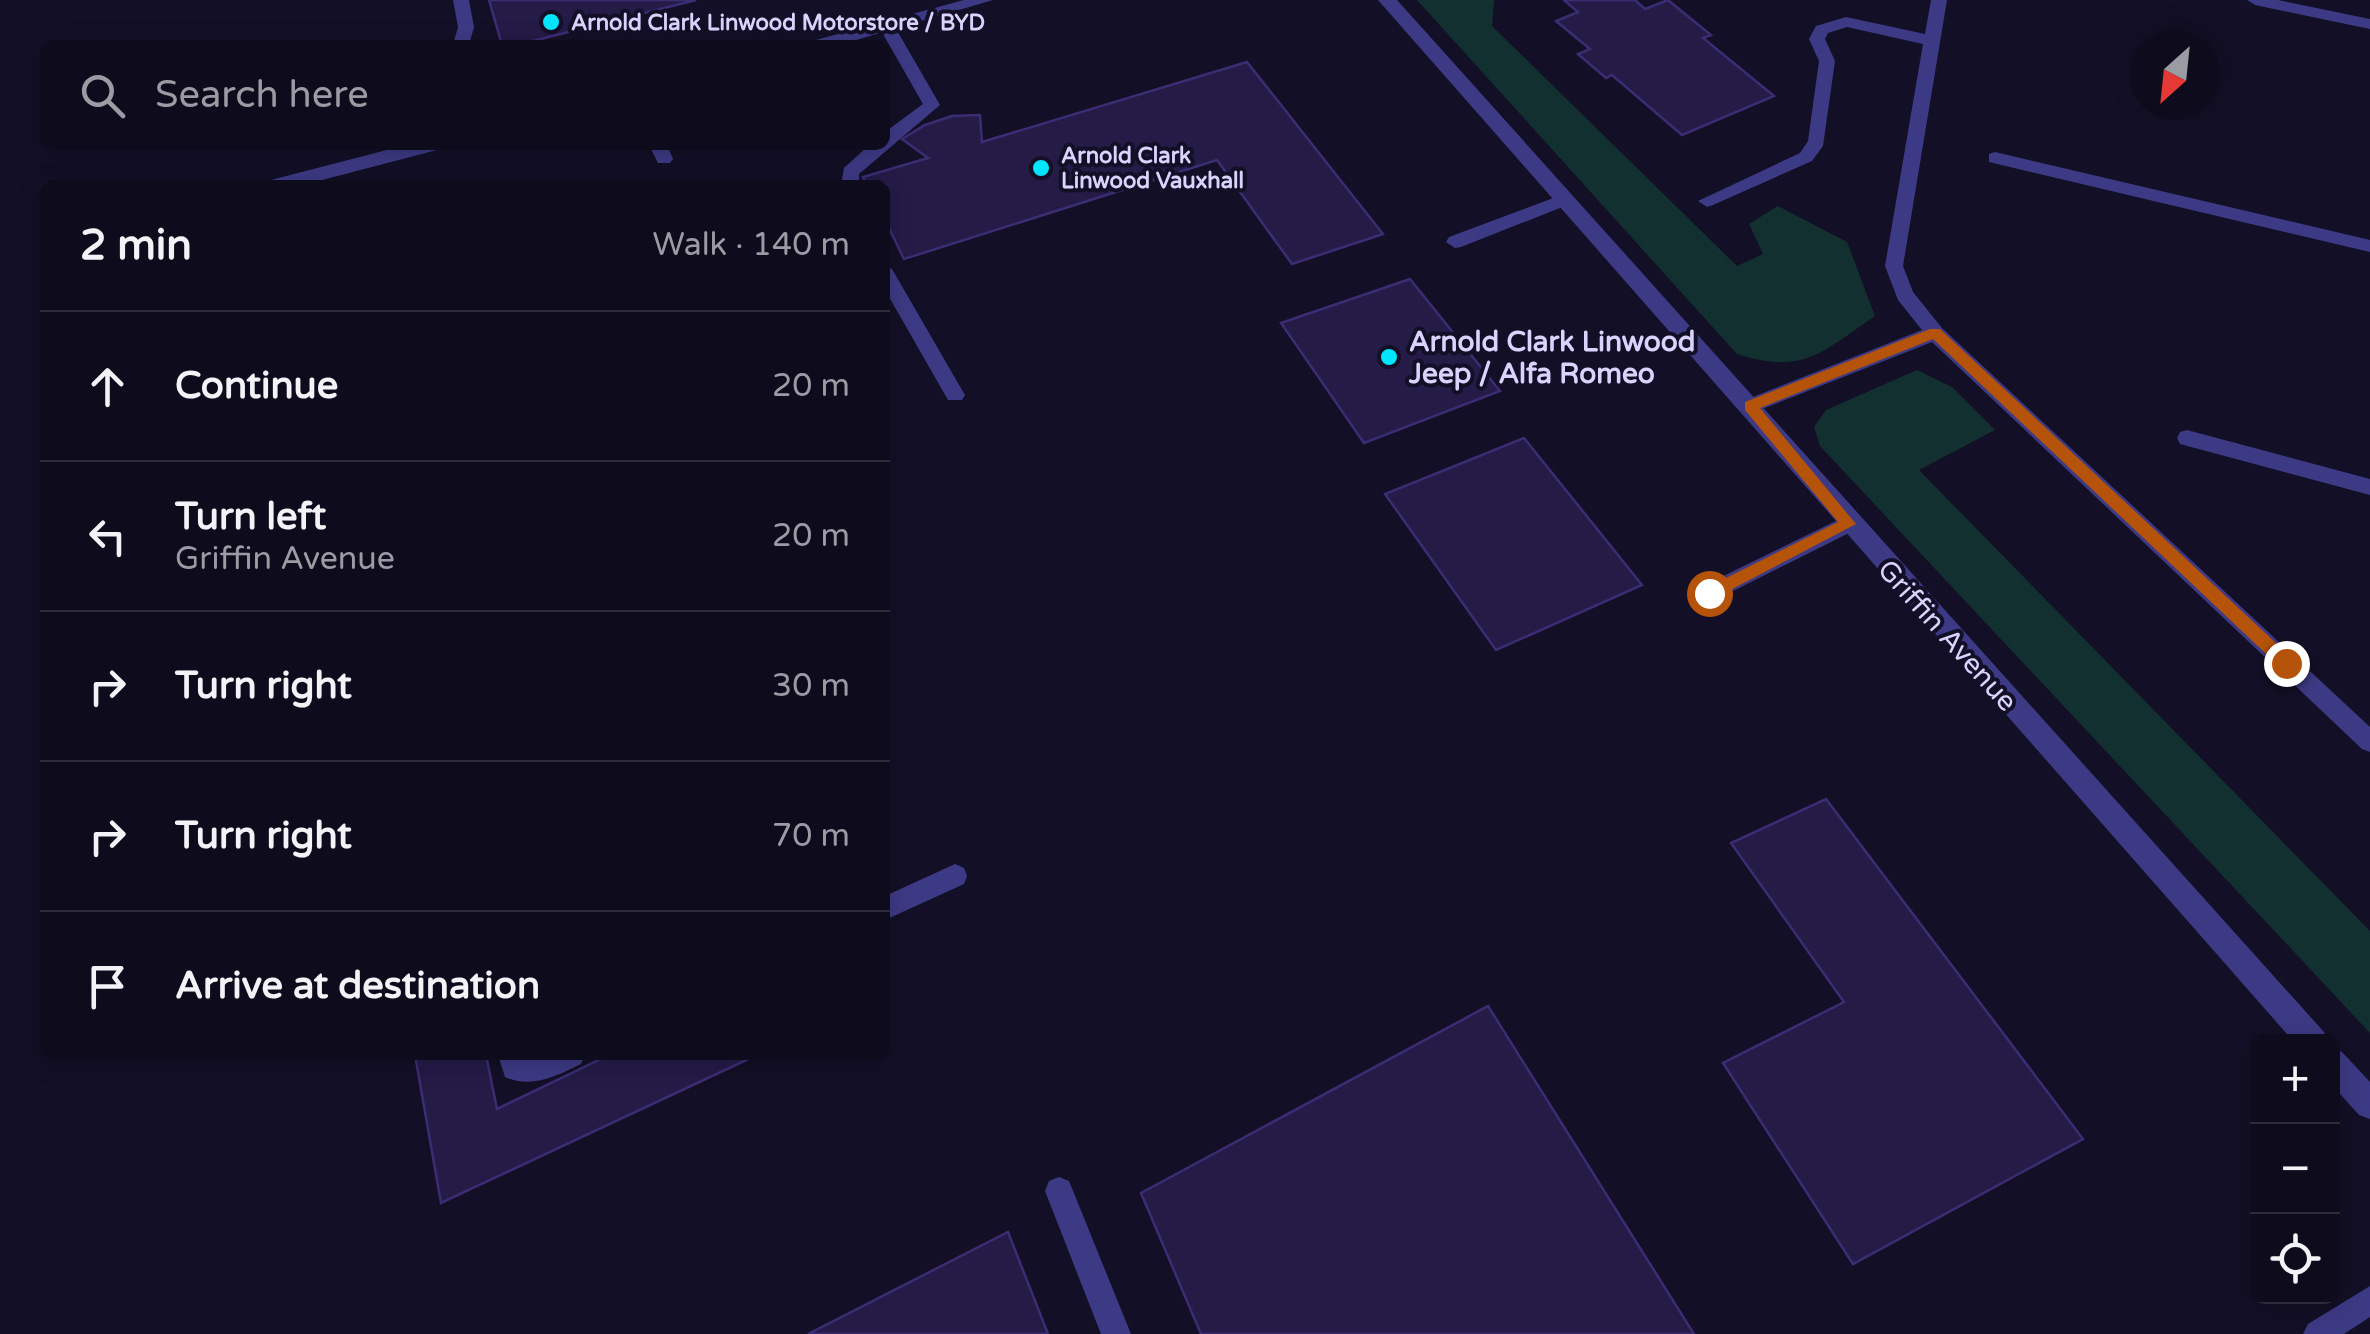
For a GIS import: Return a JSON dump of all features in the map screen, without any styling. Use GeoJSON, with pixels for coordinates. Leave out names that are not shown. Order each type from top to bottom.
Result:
{"type":"FeatureCollection","features":[{"type":"Feature","properties":{"kind":"street"},"geometry":{"type":"LineString","coordinates":[[837,40],[984,0]]}},
{"type":"Feature","properties":{"kind":"street","name":"Griffin Avenue"},"geometry":{"type":"LineString","coordinates":[[1387,0],[1750,406],[1848,524],[2307,1034]]}},
{"type":"Feature","properties":{"kind":"street"},"geometry":{"type":"LineString","coordinates":[[297,180],[411,150]]}},
{"type":"Feature","properties":{"kind":"street"},"geometry":{"type":"LineString","coordinates":[[2340,1071],[2370,1104]]}},
{"type":"Feature","properties":{"kind":"lane"},"geometry":{"type":"LineString","coordinates":[[461,0],[466,26],[462,40]]}},
{"type":"Feature","properties":{"kind":"lane"},"geometry":{"type":"LineString","coordinates":[[2255,0],[2370,24]]}},
{"type":"Feature","properties":{"kind":"lane"},"geometry":{"type":"LineString","coordinates":[[1934,2],[1894,266],[1906,296],[1935,333],[2370,742]]}},
{"type":"Feature","properties":{"kind":"lane"},"geometry":{"type":"LineString","coordinates":[[1708,201],[1806,157],[1817,142],[1828,61],[1818,39],[1822,30],[1846,22],[1930,40]]}},
{"type":"Feature","properties":{"kind":"lane"},"geometry":{"type":"LineString","coordinates":[[887,27],[932,104],[890,137]]}},
{"type":"Feature","properties":{"kind":"lane"},"geometry":{"type":"LineString","coordinates":[[850,180],[850,172],[875,150]]}},
{"type":"Feature","properties":{"kind":"lane"},"geometry":{"type":"LineString","coordinates":[[1995,158],[2370,246]]}},
{"type":"Feature","properties":{"kind":"lane"},"geometry":{"type":"LineString","coordinates":[[1456,242],[1564,200]]}},
{"type":"Feature","properties":{"kind":"lane"},"geometry":{"type":"LineString","coordinates":[[890,283],[955,395]]}},
{"type":"Feature","properties":{"kind":"lane"},"geometry":{"type":"LineString","coordinates":[[1750,406],[1935,333]]}},
{"type":"Feature","properties":{"kind":"lane"},"geometry":{"type":"LineString","coordinates":[[2187,438],[2370,487]]}},
{"type":"Feature","properties":{"kind":"lane"},"geometry":{"type":"LineString","coordinates":[[1709,593],[1848,524]]}},
{"type":"Feature","properties":{"kind":"lane"},"geometry":{"type":"LineString","coordinates":[[890,906],[955,876]]}},
{"type":"Feature","properties":{"kind":"lane"},"geometry":{"type":"LineString","coordinates":[[513,1060],[514,1068],[543,1068],[561,1060]]}},
{"type":"Feature","properties":{"kind":"lane"},"geometry":{"type":"LineString","coordinates":[[1058,1192],[1116,1334]]}},
{"type":"Feature","properties":{"kind":"lane"},"geometry":{"type":"LineString","coordinates":[[2318,1334],[2370,1300]]}},
{"type":"Feature","properties":{"kind":"green space"},"geometry":{"type":"Polygon","coordinates":[[[1417,0],[1494,0],[1492,26],[1737,266],[1763,254],[1749,224],[1778,206],[1847,242],[1875,316],[1810,357],[1779,362],[1737,354],[1417,0]]]}},
{"type":"Feature","properties":{"kind":"green space"},"geometry":{"type":"Polygon","coordinates":[[[1917,370],[1952,387],[1995,430],[1919,470],[2370,931],[2370,1033],[1820,446],[1814,427],[1826,410],[1917,370]]]}},
{"type":"Feature","properties":{"kind":"building","name":"Arnold Clark Linwood Motorstore / BYD"},"geometry":{"type":"Polygon","coordinates":[[[489,0],[696,0],[537,40],[501,40],[489,0]]]}},
{"type":"Feature","properties":{"kind":"building"},"geometry":{"type":"Polygon","coordinates":[[[1564,0],[1635,0],[1645,9],[1668,0],[1711,35],[1703,38],[1774,96],[1682,135],[1612,75],[1606,78],[1578,54],[1590,49],[1556,21],[1578,12],[1564,0]]]}},
{"type":"Feature","properties":{"kind":"building","name":"Arnold Clark Linwood Vauxhall"},"geometry":{"type":"Polygon","coordinates":[[[1247,62],[1383,234],[1292,264],[1217,160],[904,259],[890,230],[890,180],[863,177],[928,158],[902,139],[925,125],[952,116],[980,115],[982,142],[1247,62]]]}},
{"type":"Feature","properties":{"kind":"building","name":"Arnold Clark Linwood Jeep / Alfa Romeo"},"geometry":{"type":"Polygon","coordinates":[[[1410,279],[1500,391],[1364,443],[1281,323],[1410,279]]]}},
{"type":"Feature","properties":{"kind":"building"},"geometry":{"type":"Polygon","coordinates":[[[1524,438],[1642,585],[1496,650],[1385,494],[1524,438]]]}},
{"type":"Feature","properties":{"kind":"building"},"geometry":{"type":"Polygon","coordinates":[[[1826,799],[2083,1139],[1853,1264],[1723,1063],[1844,1002],[1731,843],[1826,799]]]}},
{"type":"Feature","properties":{"kind":"building"},"geometry":{"type":"Polygon","coordinates":[[[1488,1006],[1694,1334],[1201,1334],[1141,1193],[1488,1006]]]}},
{"type":"Feature","properties":{"kind":"building"},"geometry":{"type":"Polygon","coordinates":[[[416,1060],[487,1060],[497,1109],[599,1060],[746,1060],[441,1203],[416,1060]]]}},
{"type":"Feature","properties":{"kind":"building"},"geometry":{"type":"Polygon","coordinates":[[[1008,1232],[1048,1334],[808,1334],[1008,1232]]]}},
{"type":"Feature","properties":{"kind":"place","name":"Arnold Clark Linwood Motorstore / BYD"},"geometry":{"type":"Point","coordinates":[551,22]}},
{"type":"Feature","properties":{"kind":"place","name":"Arnold Clark Linwood Vauxhall"},"geometry":{"type":"Point","coordinates":[1041,168]}},
{"type":"Feature","properties":{"kind":"place","name":"Arnold Clark Linwood Jeep / Alfa Romeo"},"geometry":{"type":"Point","coordinates":[1389,357]}},
{"type":"Feature","properties":{"kind":"route"},"geometry":{"type":"LineString","coordinates":[[1709,593],[1848,524],[1750,406],[1935,333],[2286,663]]}}]}
